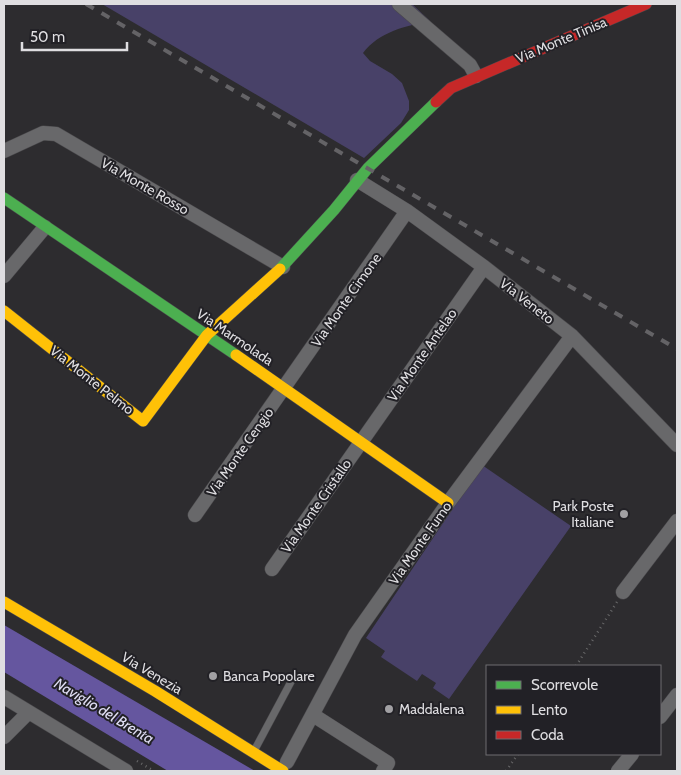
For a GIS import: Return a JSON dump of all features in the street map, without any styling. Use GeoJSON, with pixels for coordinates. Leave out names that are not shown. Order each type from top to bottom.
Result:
{"type":"FeatureCollection","features":[{"type":"Feature","properties":{"kind":"street"},"geometry":{"type":"LineString","coordinates":[[399,4],[470,65],[476,76]]}},
{"type":"Feature","properties":{"kind":"street","name":"Via Monte Tinisa"},"geometry":{"type":"LineString","coordinates":[[357,180],[451,88],[646,4]]}},
{"type":"Feature","properties":{"kind":"street","name":"Via Monte Rosso"},"geometry":{"type":"LineString","coordinates":[[4,150],[43,133],[56,134],[282,267]]}},
{"type":"Feature","properties":{"kind":"street"},"geometry":{"type":"LineString","coordinates":[[206,335],[282,267],[334,210],[357,180]]}},
{"type":"Feature","properties":{"kind":"street","name":"Via Veneto"},"geometry":{"type":"LineString","coordinates":[[357,180],[407,211],[484,267],[572,336],[677,446]]}},
{"type":"Feature","properties":{"kind":"street","name":"Via Marmolada"},"geometry":{"type":"LineString","coordinates":[[4,198],[284,388],[448,503]]}},
{"type":"Feature","properties":{"kind":"street","name":"Via Monte Cimone"},"geometry":{"type":"LineString","coordinates":[[284,388],[407,211]]}},
{"type":"Feature","properties":{"kind":"street"},"geometry":{"type":"LineString","coordinates":[[4,276],[45,227]]}},
{"type":"Feature","properties":{"kind":"street","name":"Via Monte Antelao"},"geometry":{"type":"LineString","coordinates":[[360,443],[484,267]]}},
{"type":"Feature","properties":{"kind":"street","name":"Via Monte Pelmo"},"geometry":{"type":"LineString","coordinates":[[4,311],[143,421],[206,335]]}},
{"type":"Feature","properties":{"kind":"street","name":"Via Monte Fumo"},"geometry":{"type":"LineString","coordinates":[[285,767],[354,635],[448,503],[572,336]]}},
{"type":"Feature","properties":{"kind":"street","name":"Via Monte Cengio"},"geometry":{"type":"LineString","coordinates":[[195,515],[284,388]]}},
{"type":"Feature","properties":{"kind":"street","name":"Via Monte Cristallo"},"geometry":{"type":"LineString","coordinates":[[272,569],[360,443]]}},
{"type":"Feature","properties":{"kind":"street"},"geometry":{"type":"LineString","coordinates":[[623,592],[677,521]]}},
{"type":"Feature","properties":{"kind":"street","name":"Via Venezia"},"geometry":{"type":"LineString","coordinates":[[4,602],[155,691],[253,752],[285,767]]}},
{"type":"Feature","properties":{"kind":"street"},"geometry":{"type":"LineString","coordinates":[[661,717],[677,695]]}},
{"type":"Feature","properties":{"kind":"street"},"geometry":{"type":"LineString","coordinates":[[4,697],[126,771]]}},
{"type":"Feature","properties":{"kind":"street"},"geometry":{"type":"LineString","coordinates":[[315,711],[388,763],[383,771]]}},
{"type":"Feature","properties":{"kind":"street"},"geometry":{"type":"LineString","coordinates":[[4,737],[29,712]]}},
{"type":"Feature","properties":{"kind":"street"},"geometry":{"type":"LineString","coordinates":[[618,771],[631,755]]}},
{"type":"Feature","properties":{"kind":"lane"},"geometry":{"type":"LineString","coordinates":[[253,752],[293,678]]}},
{"type":"Feature","properties":{"kind":"path"},"geometry":{"type":"LineString","coordinates":[[577,665],[623,592]]}},
{"type":"Feature","properties":{"kind":"path"},"geometry":{"type":"LineString","coordinates":[[506,771],[517,755]]}},
{"type":"Feature","properties":{"kind":"shaded area"},"geometry":{"type":"Polygon","coordinates":[[[102,4],[412,4],[430,21],[393,31],[377,40],[363,53],[370,61],[392,74],[402,83],[409,101],[409,110],[401,123],[364,158],[102,4]]]}},
{"type":"Feature","properties":{"kind":"shaded area"},"geometry":{"type":"Polygon","coordinates":[[[482,465],[571,526],[449,699],[433,688],[436,683],[422,674],[417,681],[381,657],[385,651],[366,638],[482,465]]]}},
{"type":"Feature","properties":{"kind":"water","name":"Naviglio del Brenta"},"geometry":{"type":"Polygon","coordinates":[[[4,625],[255,771],[168,771],[4,672],[4,625]]]}},
{"type":"Feature","properties":{"kind":"railway"},"geometry":{"type":"LineString","coordinates":[[86,4],[677,349]]}},
{"type":"Feature","properties":{"kind":"traffic: fast"},"geometry":{"type":"LineString","coordinates":[[280,269],[334,210],[368,168],[436,102]]}},
{"type":"Feature","properties":{"kind":"traffic: fast"},"geometry":{"type":"LineString","coordinates":[[4,198],[236,355]]}},
{"type":"Feature","properties":{"kind":"traffic: slow"},"geometry":{"type":"LineString","coordinates":[[4,311],[143,421],[207,335],[280,269]]}},
{"type":"Feature","properties":{"kind":"traffic: slow"},"geometry":{"type":"LineString","coordinates":[[236,355],[448,503]]}},
{"type":"Feature","properties":{"kind":"traffic: slow"},"geometry":{"type":"LineString","coordinates":[[4,602],[155,691],[283,771]]}},
{"type":"Feature","properties":{"kind":"traffic: jam"},"geometry":{"type":"LineString","coordinates":[[436,102],[451,88],[646,4]]}},
{"type":"Feature","properties":{"kind":"place","name":"Park Poste Italiane"},"geometry":{"type":"Point","coordinates":[624,514]}},
{"type":"Feature","properties":{"kind":"place","name":"Banca Popolare"},"geometry":{"type":"Point","coordinates":[213,676]}},
{"type":"Feature","properties":{"kind":"place","name":"Maddalena"},"geometry":{"type":"Point","coordinates":[389,709]}}]}
